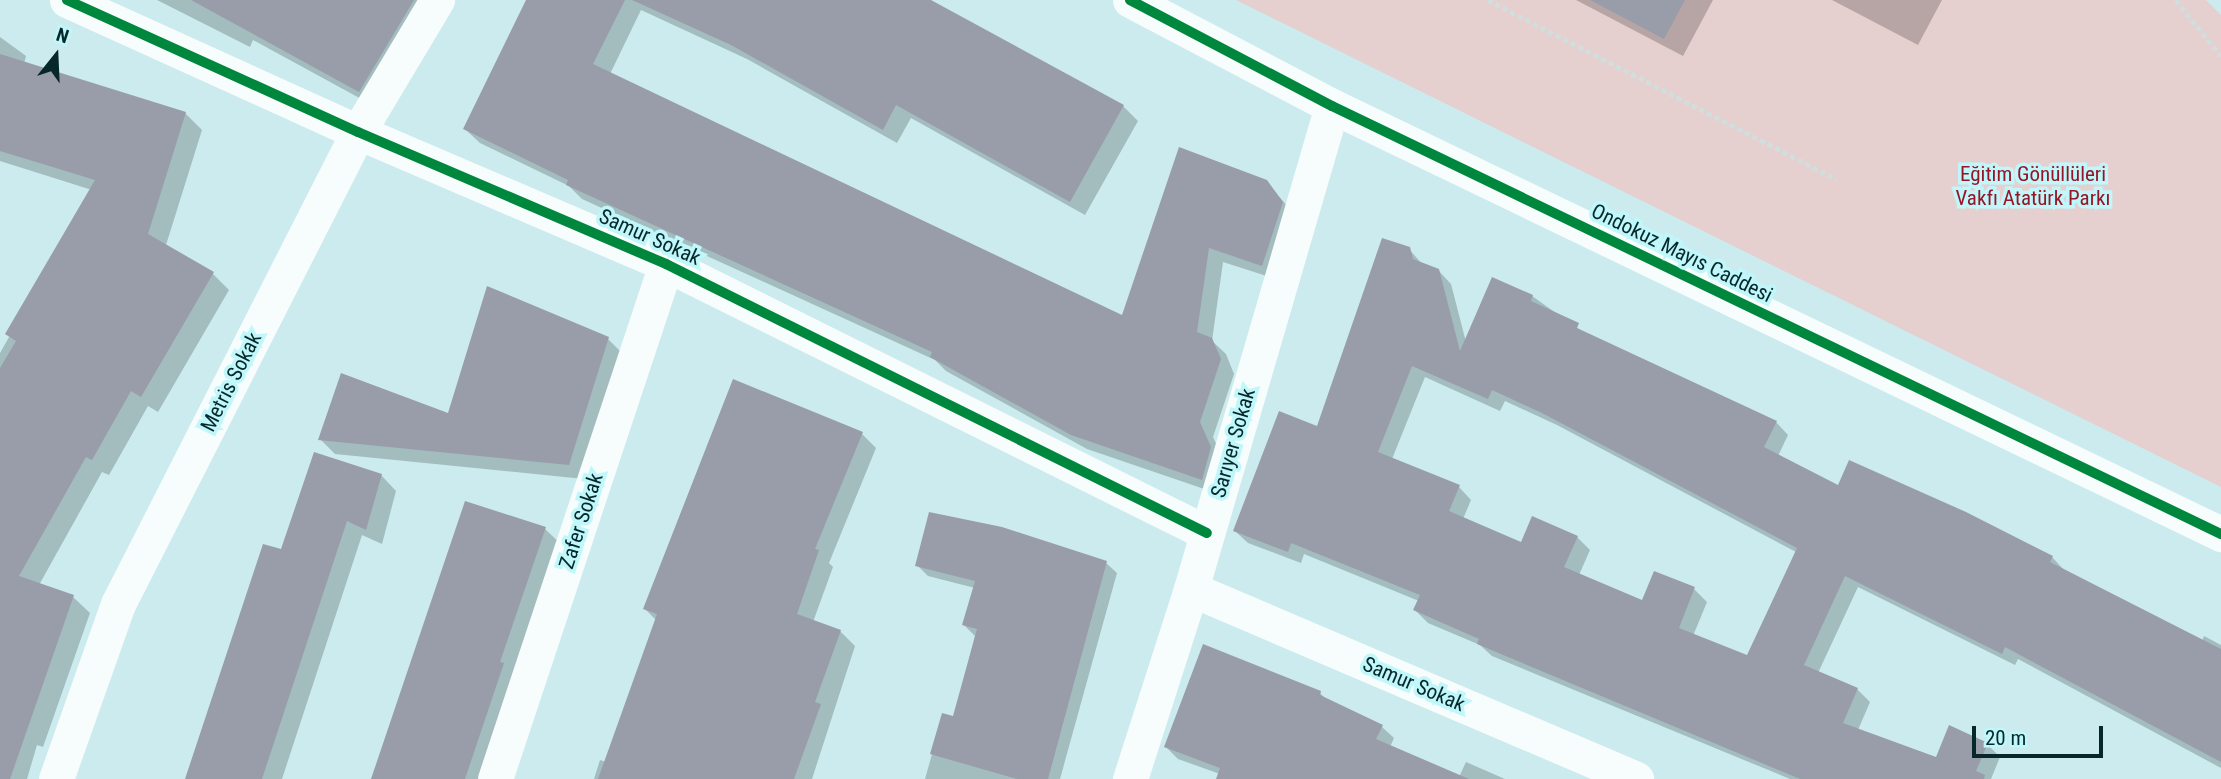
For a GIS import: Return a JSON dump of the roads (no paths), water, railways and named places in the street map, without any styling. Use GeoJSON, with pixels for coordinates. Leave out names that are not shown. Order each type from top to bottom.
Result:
{"type":"FeatureCollection","features":[{"type":"Feature","properties":{"kind":"street","name":"Samur Sokak"},"geometry":{"type":"LineString","coordinates":[[67,0],[358,132],[666,264],[1207,533]]}},
{"type":"Feature","properties":{"kind":"street","name":"Metris Sokak"},"geometry":{"type":"LineString","coordinates":[[56,779],[118,604],[358,132],[437,0]]}},
{"type":"Feature","properties":{"kind":"street","name":"Ondokuz Mayıs Caddesi"},"geometry":{"type":"LineString","coordinates":[[1130,0],[1332,106],[2221,534]]}},
{"type":"Feature","properties":{"kind":"street","name":"Sarıyer Sokak"},"geometry":{"type":"LineString","coordinates":[[1130,779],[1191,589],[1332,106]]}},
{"type":"Feature","properties":{"kind":"street","name":"Zafer Sokak"},"geometry":{"type":"LineString","coordinates":[[495,779],[666,264]]}},
{"type":"Feature","properties":{"kind":"street","name":"Samur Sokak"},"geometry":{"type":"LineString","coordinates":[[1191,589],[1636,779]]}},
{"type":"Feature","properties":{"kind":"park label","name":"Eğitim Gönüllüleri Vakfı Atatürk Parkı"},"geometry":{"type":"Point","coordinates":[2033,186]}}]}
